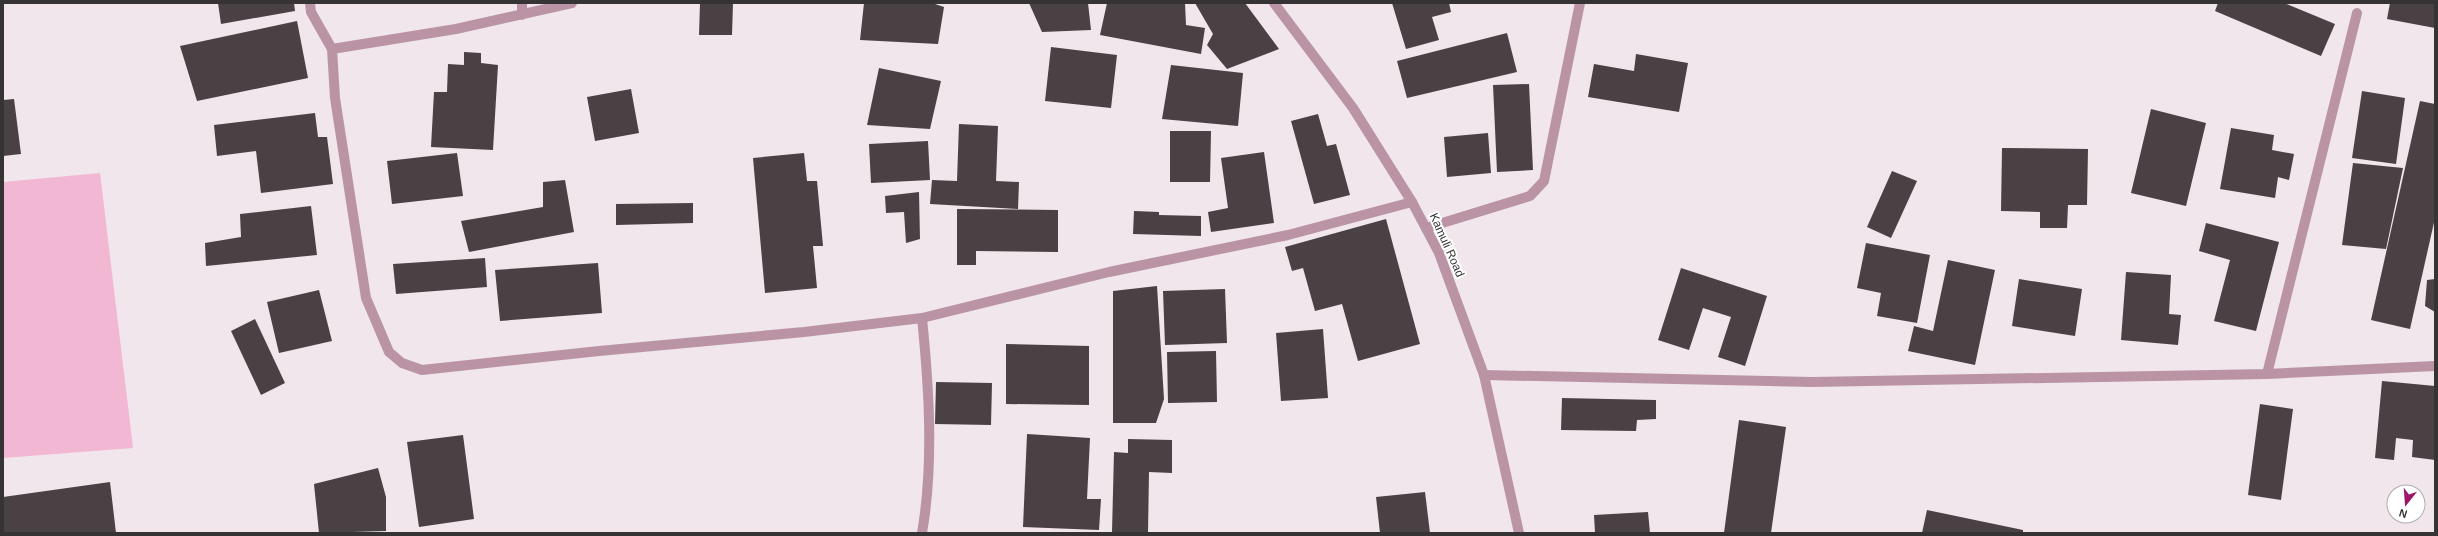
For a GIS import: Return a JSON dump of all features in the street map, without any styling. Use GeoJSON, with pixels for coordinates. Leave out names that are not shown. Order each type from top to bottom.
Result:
{"type":"FeatureCollection","features":[{"type":"Feature","properties":{"kind":"street"},"geometry":{"type":"LineString","coordinates":[[310,3],[311,12],[332,49],[335,98],[366,298],[388,352],[402,363],[422,370],[599,351],[804,332],[922,318],[1109,272],[1288,235],[1412,202]]}},
{"type":"Feature","properties":{"kind":"street"},"geometry":{"type":"LineString","coordinates":[[522,3],[522,15]]}},
{"type":"Feature","properties":{"kind":"street"},"geometry":{"type":"LineString","coordinates":[[332,49],[456,29],[572,3]]}},
{"type":"Feature","properties":{"kind":"street","name":"Kamuli Road"},"geometry":{"type":"LineString","coordinates":[[1274,3],[1353,108],[1412,202],[1439,253],[1484,375],[1520,533]]}},
{"type":"Feature","properties":{"kind":"street"},"geometry":{"type":"LineString","coordinates":[[1426,228],[1530,196],[1544,181],[1580,3]]}},
{"type":"Feature","properties":{"kind":"street"},"geometry":{"type":"LineString","coordinates":[[2267,374],[2357,13]]}},
{"type":"Feature","properties":{"kind":"street"},"geometry":{"type":"LineString","coordinates":[[922,318],[927,369],[928,444],[922,533]]}},
{"type":"Feature","properties":{"kind":"street"},"geometry":{"type":"LineString","coordinates":[[1484,375],[1812,382],[2267,374],[2435,366]]}},
{"type":"Feature","properties":{"kind":"shaded area"},"geometry":{"type":"Polygon","coordinates":[[[100,173],[133,448],[3,458],[3,182],[100,173]]]}},
{"type":"Feature","properties":{"kind":"building"},"geometry":{"type":"Polygon","coordinates":[[[218,3],[294,3],[295,11],[221,24],[218,3]]]}},
{"type":"Feature","properties":{"kind":"building"},"geometry":{"type":"Polygon","coordinates":[[[700,3],[733,3],[732,35],[699,35],[700,3]]]}},
{"type":"Feature","properties":{"kind":"building"},"geometry":{"type":"Polygon","coordinates":[[[864,3],[932,3],[944,7],[938,44],[860,40],[864,3]]]}},
{"type":"Feature","properties":{"kind":"building"},"geometry":{"type":"Polygon","coordinates":[[[1029,3],[1088,3],[1091,30],[1042,32],[1029,3]]]}},
{"type":"Feature","properties":{"kind":"building"},"geometry":{"type":"Polygon","coordinates":[[[1107,3],[1185,3],[1186,25],[1205,28],[1201,54],[1100,35],[1107,3]]]}},
{"type":"Feature","properties":{"kind":"building"},"geometry":{"type":"Polygon","coordinates":[[[1195,3],[1245,3],[1279,49],[1227,69],[1207,45],[1213,34],[1195,3]]]}},
{"type":"Feature","properties":{"kind":"building"},"geometry":{"type":"Polygon","coordinates":[[[1392,3],[1449,3],[1451,12],[1432,17],[1439,40],[1406,49],[1392,3]]]}},
{"type":"Feature","properties":{"kind":"building"},"geometry":{"type":"Polygon","coordinates":[[[2218,3],[2284,3],[2335,24],[2321,56],[2215,11],[2218,3]]]}},
{"type":"Feature","properties":{"kind":"building"},"geometry":{"type":"Polygon","coordinates":[[[2390,3],[2435,3],[2435,28],[2387,19],[2390,3]]]}},
{"type":"Feature","properties":{"kind":"building"},"geometry":{"type":"Polygon","coordinates":[[[297,21],[308,78],[197,101],[180,46],[297,21]]]}},
{"type":"Feature","properties":{"kind":"building"},"geometry":{"type":"Polygon","coordinates":[[[1507,33],[1517,72],[1407,98],[1397,61],[1507,33]]]}},
{"type":"Feature","properties":{"kind":"building"},"geometry":{"type":"Polygon","coordinates":[[[1051,47],[1117,55],[1111,108],[1045,101],[1051,47]]]}},
{"type":"Feature","properties":{"kind":"building"},"geometry":{"type":"Polygon","coordinates":[[[464,52],[481,53],[481,63],[498,65],[493,150],[431,147],[434,92],[447,92],[448,64],[464,65],[464,52]]]}},
{"type":"Feature","properties":{"kind":"building"},"geometry":{"type":"Polygon","coordinates":[[[1636,54],[1688,63],[1679,112],[1588,97],[1594,64],[1634,71],[1636,54]]]}},
{"type":"Feature","properties":{"kind":"building"},"geometry":{"type":"Polygon","coordinates":[[[1171,65],[1243,73],[1238,126],[1162,119],[1171,65]]]}},
{"type":"Feature","properties":{"kind":"building"},"geometry":{"type":"Polygon","coordinates":[[[879,68],[941,81],[930,129],[867,125],[879,68]]]}},
{"type":"Feature","properties":{"kind":"building"},"geometry":{"type":"Polygon","coordinates":[[[1529,84],[1533,170],[1497,172],[1493,85],[1529,84]]]}},
{"type":"Feature","properties":{"kind":"building"},"geometry":{"type":"Polygon","coordinates":[[[631,89],[639,133],[595,141],[587,97],[631,89]]]}},
{"type":"Feature","properties":{"kind":"building"},"geometry":{"type":"Polygon","coordinates":[[[2362,91],[2405,98],[2396,164],[2352,158],[2362,91]]]}},
{"type":"Feature","properties":{"kind":"building"},"geometry":{"type":"Polygon","coordinates":[[[14,99],[21,154],[3,156],[3,100],[14,99]]]}},
{"type":"Feature","properties":{"kind":"building"},"geometry":{"type":"Polygon","coordinates":[[[2420,101],[2435,104],[2435,218],[2410,329],[2371,320],[2420,101]]]}},
{"type":"Feature","properties":{"kind":"building"},"geometry":{"type":"Polygon","coordinates":[[[2151,109],[2206,123],[2186,206],[2131,193],[2151,109]]]}},
{"type":"Feature","properties":{"kind":"building"},"geometry":{"type":"Polygon","coordinates":[[[315,113],[318,137],[327,137],[333,184],[261,193],[256,151],[217,156],[214,125],[315,113]]]}},
{"type":"Feature","properties":{"kind":"building"},"geometry":{"type":"Polygon","coordinates":[[[1318,114],[1327,146],[1336,144],[1350,195],[1314,204],[1291,121],[1318,114]]]}},
{"type":"Feature","properties":{"kind":"building"},"geometry":{"type":"Polygon","coordinates":[[[959,124],[998,126],[996,181],[1019,182],[1018,209],[930,204],[932,180],[957,181],[959,124]]]}},
{"type":"Feature","properties":{"kind":"building"},"geometry":{"type":"Polygon","coordinates":[[[2231,128],[2274,135],[2272,150],[2294,154],[2289,180],[2278,177],[2275,198],[2220,189],[2231,128]]]}},
{"type":"Feature","properties":{"kind":"building"},"geometry":{"type":"Polygon","coordinates":[[[1170,131],[1211,131],[1210,182],[1170,182],[1170,131]]]}},
{"type":"Feature","properties":{"kind":"building"},"geometry":{"type":"Polygon","coordinates":[[[1488,133],[1491,173],[1447,177],[1444,137],[1488,133]]]}},
{"type":"Feature","properties":{"kind":"building"},"geometry":{"type":"Polygon","coordinates":[[[928,141],[930,180],[871,183],[869,144],[928,141]]]}},
{"type":"Feature","properties":{"kind":"building"},"geometry":{"type":"Polygon","coordinates":[[[2002,148],[2088,149],[2087,205],[2068,205],[2067,228],[2040,228],[2040,212],[2001,211],[2002,148]]]}},
{"type":"Feature","properties":{"kind":"building"},"geometry":{"type":"Polygon","coordinates":[[[1264,152],[1274,223],[1211,232],[1208,212],[1228,208],[1221,158],[1264,152]]]}},
{"type":"Feature","properties":{"kind":"building"},"geometry":{"type":"Polygon","coordinates":[[[457,153],[463,196],[392,204],[387,161],[457,153]]]}},
{"type":"Feature","properties":{"kind":"building"},"geometry":{"type":"Polygon","coordinates":[[[804,153],[807,181],[817,181],[823,246],[813,246],[817,288],[765,293],[753,158],[804,153]]]}},
{"type":"Feature","properties":{"kind":"building"},"geometry":{"type":"Polygon","coordinates":[[[2353,163],[2403,168],[2386,249],[2342,245],[2353,163]]]}},
{"type":"Feature","properties":{"kind":"building"},"geometry":{"type":"Polygon","coordinates":[[[1892,171],[1917,181],[1891,238],[1867,227],[1892,171]]]}},
{"type":"Feature","properties":{"kind":"building"},"geometry":{"type":"Polygon","coordinates":[[[565,180],[574,232],[469,252],[461,221],[543,207],[543,182],[565,180]]]}},
{"type":"Feature","properties":{"kind":"building"},"geometry":{"type":"Polygon","coordinates":[[[919,192],[920,239],[906,243],[904,212],[886,213],[885,196],[919,192]]]}},
{"type":"Feature","properties":{"kind":"building"},"geometry":{"type":"Polygon","coordinates":[[[693,203],[693,223],[616,225],[616,204],[693,203]]]}},
{"type":"Feature","properties":{"kind":"building"},"geometry":{"type":"Polygon","coordinates":[[[311,206],[317,255],[206,266],[205,243],[241,237],[240,214],[311,206]]]}},
{"type":"Feature","properties":{"kind":"building"},"geometry":{"type":"Polygon","coordinates":[[[957,209],[1058,210],[1058,252],[976,251],[976,265],[957,265],[957,209]]]}},
{"type":"Feature","properties":{"kind":"building"},"geometry":{"type":"Polygon","coordinates":[[[1134,211],[1159,212],[1159,215],[1201,216],[1201,236],[1133,234],[1134,211]]]}},
{"type":"Feature","properties":{"kind":"building"},"geometry":{"type":"Polygon","coordinates":[[[1386,219],[1420,344],[1358,361],[1342,304],[1315,311],[1303,268],[1292,271],[1285,247],[1386,219]]]}},
{"type":"Feature","properties":{"kind":"building"},"geometry":{"type":"Polygon","coordinates":[[[2206,223],[2279,242],[2256,331],[2214,321],[2230,260],[2199,251],[2206,223]]]}},
{"type":"Feature","properties":{"kind":"building"},"geometry":{"type":"Polygon","coordinates":[[[1866,243],[1930,255],[1917,323],[1877,316],[1881,293],[1857,288],[1866,243]]]}},
{"type":"Feature","properties":{"kind":"building"},"geometry":{"type":"Polygon","coordinates":[[[485,258],[487,287],[396,294],[393,264],[485,258]]]}},
{"type":"Feature","properties":{"kind":"building"},"geometry":{"type":"Polygon","coordinates":[[[1948,260],[1995,270],[1975,365],[1908,351],[1914,326],[1933,331],[1948,260]]]}},
{"type":"Feature","properties":{"kind":"building"},"geometry":{"type":"Polygon","coordinates":[[[598,263],[602,313],[500,321],[495,270],[598,263]]]}},
{"type":"Feature","properties":{"kind":"building"},"geometry":{"type":"Polygon","coordinates":[[[1681,268],[1767,296],[1745,366],[1718,357],[1731,317],[1703,308],[1689,350],[1658,340],[1681,268]]]}},
{"type":"Feature","properties":{"kind":"building"},"geometry":{"type":"Polygon","coordinates":[[[2126,272],[2171,275],[2169,314],[2181,315],[2178,345],[2121,340],[2126,272]]]}},
{"type":"Feature","properties":{"kind":"building"},"geometry":{"type":"Polygon","coordinates":[[[2019,279],[2082,289],[2075,336],[2012,326],[2019,279]]]}},
{"type":"Feature","properties":{"kind":"building"},"geometry":{"type":"Polygon","coordinates":[[[2435,279],[2435,312],[2425,306],[2427,280],[2435,279]]]}},
{"type":"Feature","properties":{"kind":"building"},"geometry":{"type":"Polygon","coordinates":[[[1157,286],[1164,399],[1156,423],[1113,423],[1113,291],[1157,286]]]}},
{"type":"Feature","properties":{"kind":"building"},"geometry":{"type":"Polygon","coordinates":[[[1225,289],[1227,343],[1165,345],[1163,291],[1225,289]]]}},
{"type":"Feature","properties":{"kind":"building"},"geometry":{"type":"Polygon","coordinates":[[[319,290],[332,341],[279,353],[267,302],[319,290]]]}},
{"type":"Feature","properties":{"kind":"building"},"geometry":{"type":"Polygon","coordinates":[[[255,319],[285,383],[261,395],[231,331],[255,319]]]}},
{"type":"Feature","properties":{"kind":"building"},"geometry":{"type":"Polygon","coordinates":[[[1323,329],[1328,398],[1281,401],[1276,333],[1323,329]]]}},
{"type":"Feature","properties":{"kind":"building"},"geometry":{"type":"Polygon","coordinates":[[[1006,344],[1089,346],[1089,405],[1006,404],[1006,344]]]}},
{"type":"Feature","properties":{"kind":"building"},"geometry":{"type":"Polygon","coordinates":[[[1216,351],[1217,402],[1168,403],[1167,352],[1216,351]]]}},
{"type":"Feature","properties":{"kind":"building"},"geometry":{"type":"Polygon","coordinates":[[[2382,381],[2435,386],[2435,460],[2412,457],[2413,440],[2396,438],[2394,460],[2375,458],[2382,381]]]}},
{"type":"Feature","properties":{"kind":"building"},"geometry":{"type":"Polygon","coordinates":[[[936,382],[992,383],[991,425],[935,424],[936,382]]]}},
{"type":"Feature","properties":{"kind":"building"},"geometry":{"type":"Polygon","coordinates":[[[1562,398],[1656,400],[1656,419],[1637,420],[1636,431],[1561,430],[1562,398]]]}},
{"type":"Feature","properties":{"kind":"building"},"geometry":{"type":"Polygon","coordinates":[[[2260,404],[2293,409],[2281,500],[2248,495],[2260,404]]]}},
{"type":"Feature","properties":{"kind":"building"},"geometry":{"type":"Polygon","coordinates":[[[1739,420],[1786,427],[1771,533],[1724,533],[1739,420]]]}},
{"type":"Feature","properties":{"kind":"building"},"geometry":{"type":"Polygon","coordinates":[[[1027,434],[1090,438],[1087,499],[1101,499],[1099,530],[1023,527],[1027,434]]]}},
{"type":"Feature","properties":{"kind":"building"},"geometry":{"type":"Polygon","coordinates":[[[463,435],[474,519],[419,527],[407,442],[463,435]]]}},
{"type":"Feature","properties":{"kind":"building"},"geometry":{"type":"Polygon","coordinates":[[[1128,439],[1172,440],[1172,473],[1149,472],[1148,533],[1112,532],[1114,452],[1128,453],[1128,439]]]}},
{"type":"Feature","properties":{"kind":"building"},"geometry":{"type":"Polygon","coordinates":[[[378,468],[386,497],[386,531],[319,533],[314,484],[378,468]]]}},
{"type":"Feature","properties":{"kind":"building"},"geometry":{"type":"Polygon","coordinates":[[[110,482],[116,533],[3,533],[3,497],[110,482]]]}},
{"type":"Feature","properties":{"kind":"building"},"geometry":{"type":"Polygon","coordinates":[[[1425,492],[1430,533],[1380,533],[1376,497],[1425,492]]]}},
{"type":"Feature","properties":{"kind":"building"},"geometry":{"type":"Polygon","coordinates":[[[1927,510],[2023,530],[2023,533],[1922,533],[1927,510]]]}},
{"type":"Feature","properties":{"kind":"building"},"geometry":{"type":"Polygon","coordinates":[[[1648,512],[1650,533],[1595,533],[1594,515],[1648,512]]]}}]}
